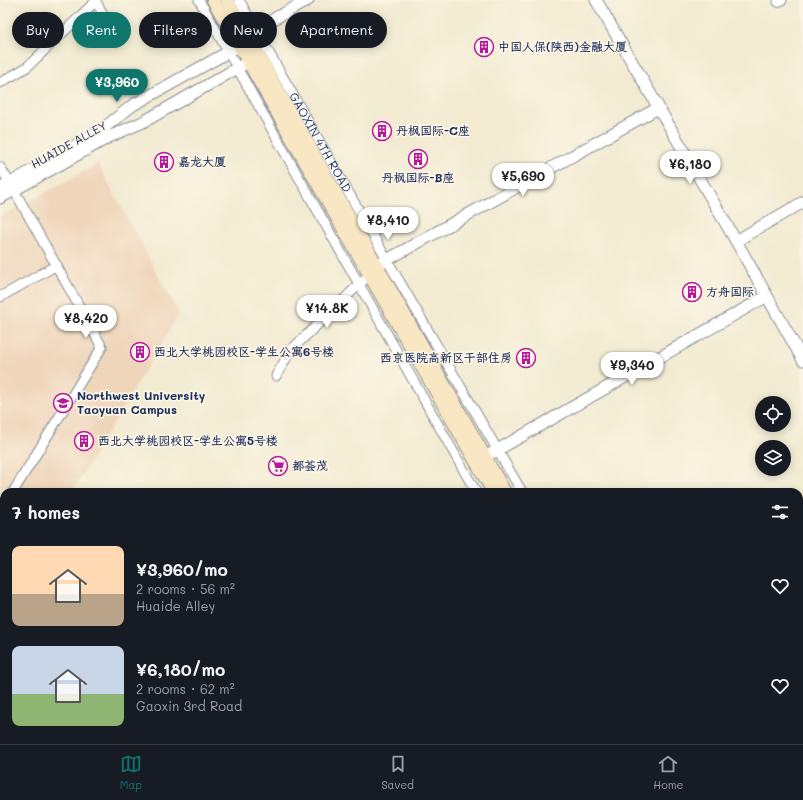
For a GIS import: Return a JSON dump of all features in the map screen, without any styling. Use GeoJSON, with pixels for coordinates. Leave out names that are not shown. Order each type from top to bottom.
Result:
{"type":"FeatureCollection","features":[{"type":"Feature","properties":{"kind":"main road","name":"GAOXIN 4TH ROAD"},"geometry":{"type":"LineString","coordinates":[[213,0],[233,49],[369,275],[491,488]]}},
{"type":"Feature","properties":{"kind":"main road","name":"GAOXIN 4TH ROAD"},"geometry":{"type":"LineString","coordinates":[[227,0],[236,12]]}},
{"type":"Feature","properties":{"kind":"main road","name":"GAOXIN 4TH ROAD"},"geometry":{"type":"LineString","coordinates":[[261,48],[382,263],[503,488]]}},
{"type":"Feature","properties":{"kind":"street","name":"GAOXIN 4TH ROAD"},"geometry":{"type":"LineString","coordinates":[[199,0],[233,49]]}},
{"type":"Feature","properties":{"kind":"street","name":"GAOXIN 4TH ROAD"},"geometry":{"type":"LineString","coordinates":[[239,0],[244,12]]}},
{"type":"Feature","properties":{"kind":"street"},"geometry":{"type":"LineString","coordinates":[[277,18],[308,0]]}},
{"type":"Feature","properties":{"kind":"street"},"geometry":{"type":"LineString","coordinates":[[596,0],[736,241],[803,360]]}},
{"type":"Feature","properties":{"kind":"street"},"geometry":{"type":"LineString","coordinates":[[0,83],[27,67],[95,1],[101,12]]}},
{"type":"Feature","properties":{"kind":"street"},"geometry":{"type":"LineString","coordinates":[[243,65],[248,48]]}},
{"type":"Feature","properties":{"kind":"street","name":"HUAIDE ALLEY"},"geometry":{"type":"LineString","coordinates":[[0,198],[8,187],[100,131],[133,105],[233,49]]}},
{"type":"Feature","properties":{"kind":"street","name":"GAOXIN 4TH ROAD"},"geometry":{"type":"LineString","coordinates":[[243,65],[360,284],[474,488]]}},
{"type":"Feature","properties":{"kind":"street","name":"HUAIDE ALLEY"},"geometry":{"type":"LineString","coordinates":[[8,187],[145,120],[243,65]]}},
{"type":"Feature","properties":{"kind":"street"},"geometry":{"type":"LineString","coordinates":[[382,263],[658,108]]}},
{"type":"Feature","properties":{"kind":"street"},"geometry":{"type":"LineString","coordinates":[[0,167],[8,187],[56,265],[102,347],[15,488]]}},
{"type":"Feature","properties":{"kind":"street"},"geometry":{"type":"LineString","coordinates":[[736,241],[803,202]]}},
{"type":"Feature","properties":{"kind":"street","name":"GAOXIN 4TH ROAD"},"geometry":{"type":"LineString","coordinates":[[382,263],[520,488]]}},
{"type":"Feature","properties":{"kind":"street"},"geometry":{"type":"LineString","coordinates":[[0,297],[56,265]]}},
{"type":"Feature","properties":{"kind":"street"},"geometry":{"type":"LineString","coordinates":[[276,376],[291,350],[369,275]]}},
{"type":"Feature","properties":{"kind":"street"},"geometry":{"type":"LineString","coordinates":[[485,457],[767,296]]}},
{"type":"Feature","properties":{"kind":"shaded area","name":"Northwest University Taoyuan Campus"},"geometry":{"type":"Polygon","coordinates":[[[98,164],[179,314],[74,488],[0,488],[0,217],[98,164]]]}},
{"type":"Feature","properties":{"kind":"place","name":"中国人保(陕西)金融大厦"},"geometry":{"type":"Point","coordinates":[484,47]}},
{"type":"Feature","properties":{"kind":"place","name":"丹枫国际-C座"},"geometry":{"type":"Point","coordinates":[382,131]}},
{"type":"Feature","properties":{"kind":"place","name":"丹枫国际-B座"},"geometry":{"type":"Point","coordinates":[418,159]}},
{"type":"Feature","properties":{"kind":"place","name":"嘉龙大厦"},"geometry":{"type":"Point","coordinates":[164,162]}},
{"type":"Feature","properties":{"kind":"place","name":"方舟国际"},"geometry":{"type":"Point","coordinates":[692,292]}},
{"type":"Feature","properties":{"kind":"place","name":"西北大学桃园校区-学生公寓6号楼"},"geometry":{"type":"Point","coordinates":[140,352]}},
{"type":"Feature","properties":{"kind":"place","name":"西京医院高新区干部住房"},"geometry":{"type":"Point","coordinates":[526,358]}},
{"type":"Feature","properties":{"kind":"place","name":"Northwest University Taoyuan Campus"},"geometry":{"type":"Point","coordinates":[63,403]}},
{"type":"Feature","properties":{"kind":"place","name":"西北大学桃园校区-学生公寓5号楼"},"geometry":{"type":"Point","coordinates":[84,441]}},
{"type":"Feature","properties":{"kind":"place","name":"都荟茂"},"geometry":{"type":"Point","coordinates":[278,466]}}]}
